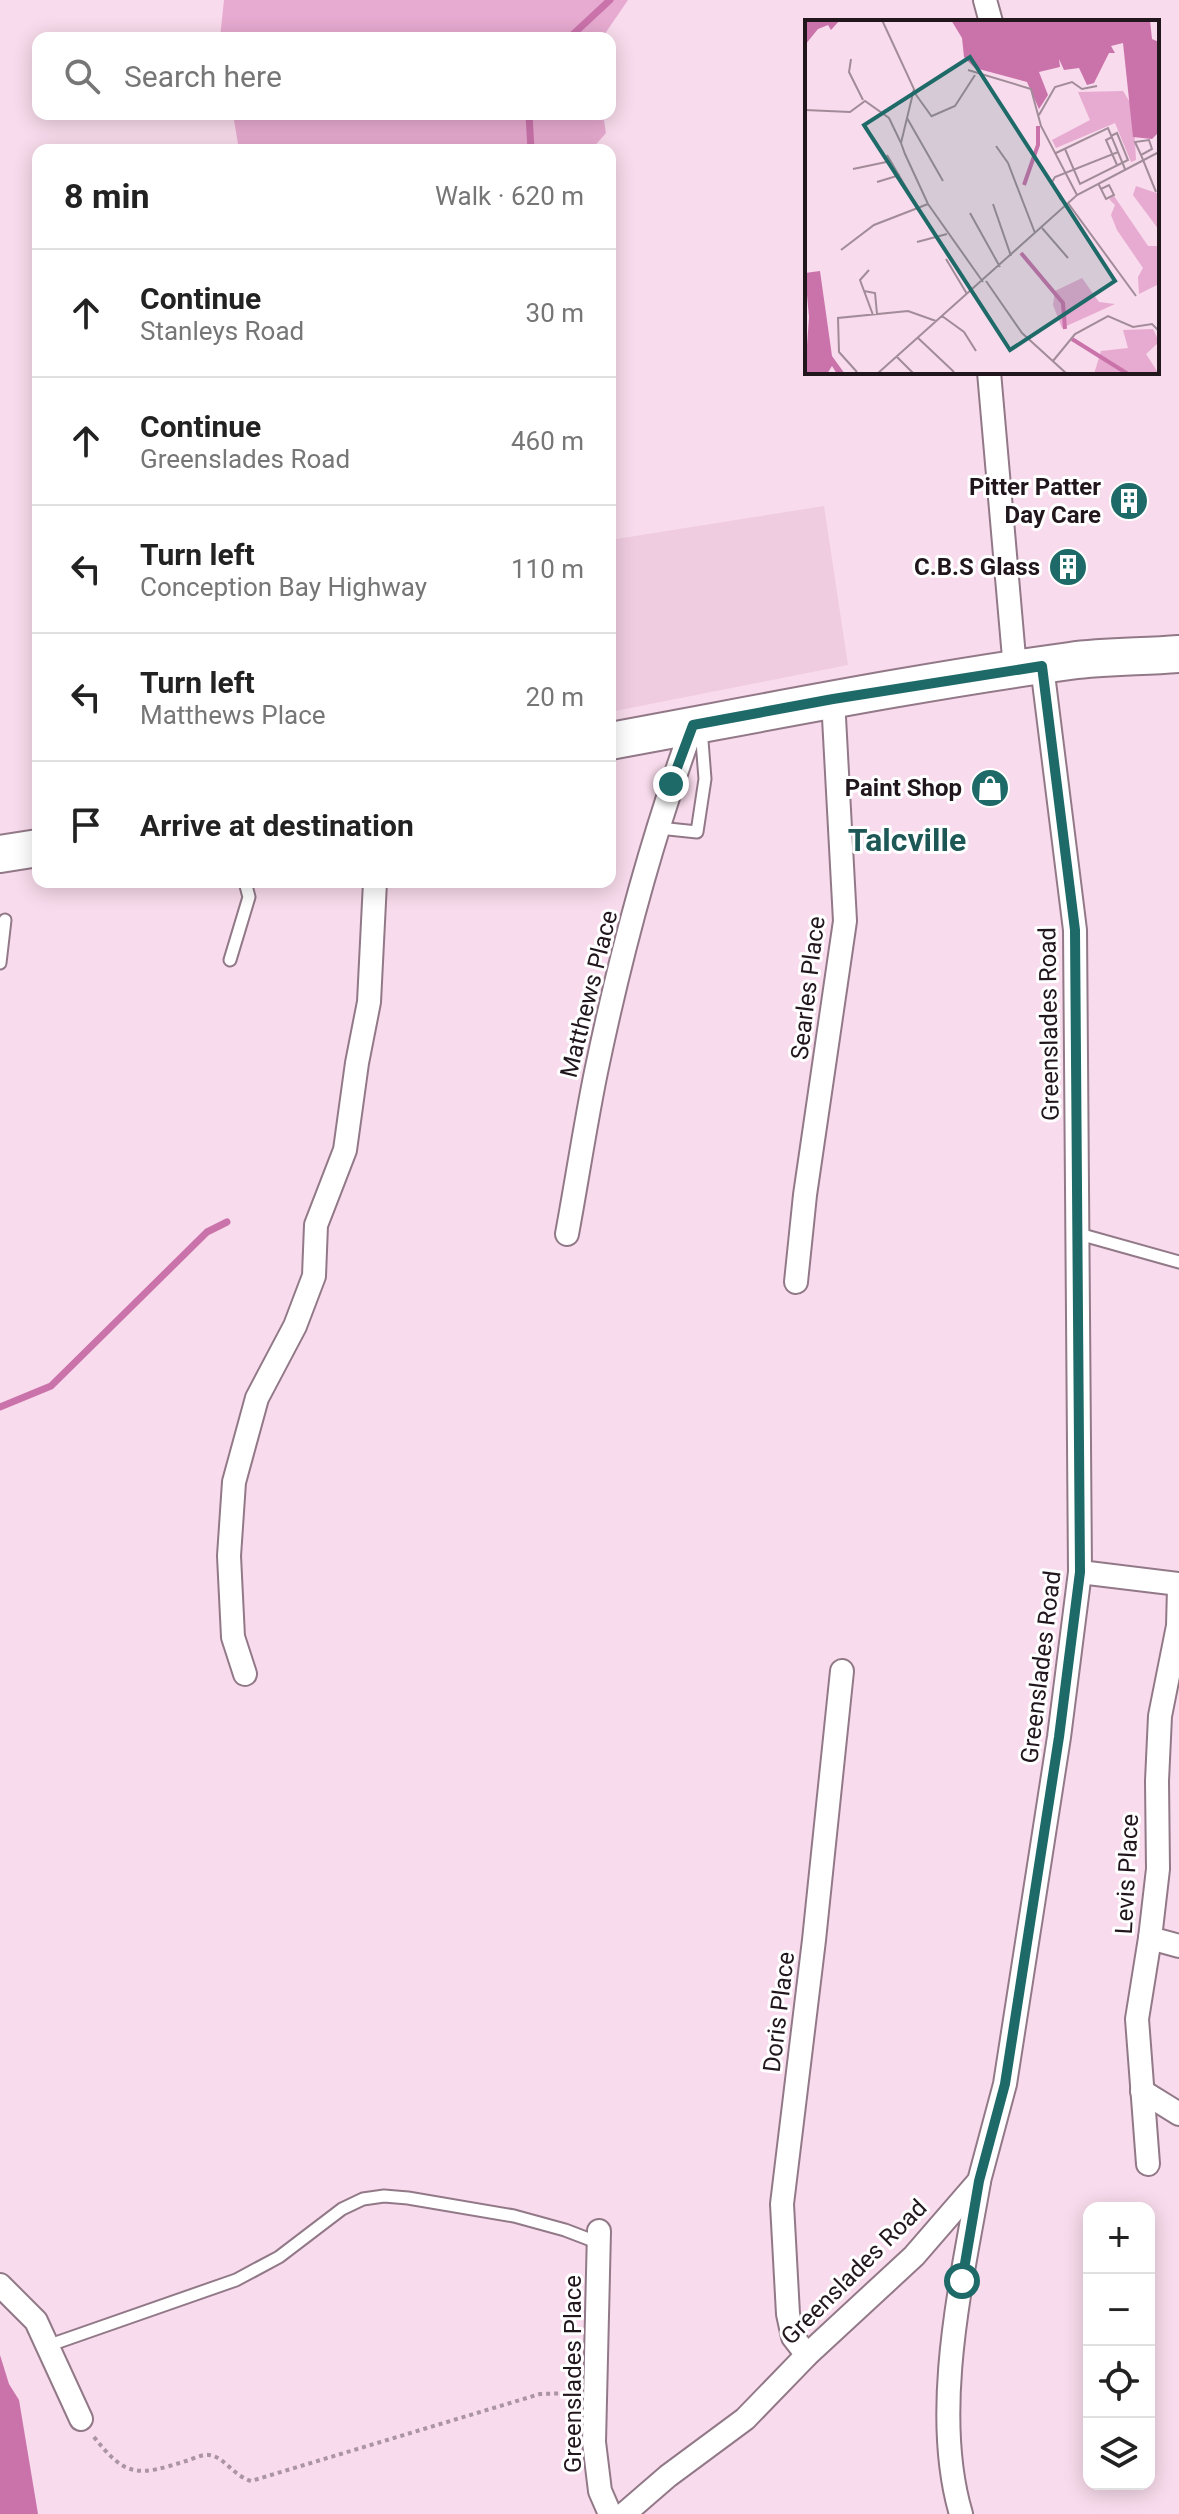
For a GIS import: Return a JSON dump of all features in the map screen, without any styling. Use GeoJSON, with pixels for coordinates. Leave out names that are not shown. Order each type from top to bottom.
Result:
{"type":"FeatureCollection","features":[{"type":"Feature","properties":{"kind":"main road"},"geometry":{"type":"LineString","coordinates":[[616,740],[833,699],[1028,667],[1179,654]]}},
{"type":"Feature","properties":{"kind":"main road"},"geometry":{"type":"LineString","coordinates":[[0,854],[32,849]]}},
{"type":"Feature","properties":{"kind":"street"},"geometry":{"type":"LineString","coordinates":[[985,0],[990,20]]}},
{"type":"Feature","properties":{"kind":"street","name":"Greenslades Road"},"geometry":{"type":"LineString","coordinates":[[624,2514],[668,2476],[745,2419],[807,2355],[914,2256],[979,2181],[1005,2084],[1057,1752],[1080,1572],[1079,1234],[1075,930],[1028,667],[989,374]]}},
{"type":"Feature","properties":{"kind":"street","name":"Searles Place"},"geometry":{"type":"LineString","coordinates":[[796,1282],[805,1195],[845,921],[833,699]]}},
{"type":"Feature","properties":{"kind":"street","name":"Matthews Place"},"geometry":{"type":"LineString","coordinates":[[567,1234],[596,1072],[659,828],[697,724]]}},
{"type":"Feature","properties":{"kind":"street"},"geometry":{"type":"LineString","coordinates":[[245,1674],[233,1637],[229,1556],[234,1482],[257,1398],[295,1326],[314,1276],[316,1225],[345,1150],[369,1002],[375,888]]}},
{"type":"Feature","properties":{"kind":"street"},"geometry":{"type":"LineString","coordinates":[[1080,1572],[1179,1586]]}},
{"type":"Feature","properties":{"kind":"street","name":"Levis Place"},"geometry":{"type":"LineString","coordinates":[[1148,2164],[1137,2019],[1158,1869],[1160,1716],[1178,1626],[1179,1586]]}},
{"type":"Feature","properties":{"kind":"street","name":"Doris Place"},"geometry":{"type":"LineString","coordinates":[[807,2355],[793,2337],[788,2314],[782,2204],[813,1955],[842,1671]]}},
{"type":"Feature","properties":{"kind":"street"},"geometry":{"type":"LineString","coordinates":[[1150,1938],[1179,1946]]}},
{"type":"Feature","properties":{"kind":"street"},"geometry":{"type":"LineString","coordinates":[[1142,2091],[1179,2114]]}},
{"type":"Feature","properties":{"kind":"street"},"geometry":{"type":"LineString","coordinates":[[961,2514],[949,2449],[952,2359],[979,2181]]}},
{"type":"Feature","properties":{"kind":"street","name":"Greenslades Place"},"geometry":{"type":"LineString","coordinates":[[599,2237],[595,2454],[600,2491],[610,2514]]}},
{"type":"Feature","properties":{"kind":"street"},"geometry":{"type":"LineString","coordinates":[[0,2285],[36,2321],[81,2419]]}},
{"type":"Feature","properties":{"kind":"lane"},"geometry":{"type":"LineString","coordinates":[[659,828],[697,832],[705,779],[697,724]]}},
{"type":"Feature","properties":{"kind":"lane"},"geometry":{"type":"LineString","coordinates":[[230,960],[249,897],[247,888]]}},
{"type":"Feature","properties":{"kind":"lane"},"geometry":{"type":"LineString","coordinates":[[0,963],[5,920]]}},
{"type":"Feature","properties":{"kind":"lane"},"geometry":{"type":"LineString","coordinates":[[1079,1234],[1179,1262]]}},
{"type":"Feature","properties":{"kind":"lane"},"geometry":{"type":"LineString","coordinates":[[47,2346],[258,2270],[342,2209],[363,2199],[384,2196],[408,2198],[514,2216],[599,2237]]}},
{"type":"Feature","properties":{"kind":"path"},"geometry":{"type":"LineString","coordinates":[[81,2419],[112,2459],[130,2470],[150,2472],[207,2454],[221,2459],[239,2477],[251,2481],[540,2394],[595,2394]]}},
{"type":"Feature","properties":{"kind":"shaded area"},"geometry":{"type":"Polygon","coordinates":[[[224,0],[628,0],[606,32],[221,32],[224,0]]]}},
{"type":"Feature","properties":{"kind":"shaded area"},"geometry":{"type":"Polygon","coordinates":[[[234,120],[604,120],[606,133],[596,144],[238,144],[234,120]]]}},
{"type":"Feature","properties":{"kind":"shaded area"},"geometry":{"type":"Polygon","coordinates":[[[824,506],[848,665],[616,711],[616,539],[824,506]]]}},
{"type":"Feature","properties":{"kind":"shaded area"},"geometry":{"type":"Polygon","coordinates":[[[0,2355],[9,2384],[19,2400],[38,2514],[0,2514],[0,2355]]]}},
{"type":"Feature","properties":{"kind":"waterway"},"geometry":{"type":"LineString","coordinates":[[575,32],[610,0]]}},
{"type":"Feature","properties":{"kind":"waterway"},"geometry":{"type":"LineString","coordinates":[[529,120],[531,144]]}},
{"type":"Feature","properties":{"kind":"waterway"},"geometry":{"type":"LineString","coordinates":[[0,1407],[51,1386],[207,1232],[227,1222]]}},
{"type":"Feature","properties":{"kind":"place","name":"Pitter Patter Day Care"},"geometry":{"type":"Point","coordinates":[1129,501]}},
{"type":"Feature","properties":{"kind":"place","name":"C.B.S Glass"},"geometry":{"type":"Point","coordinates":[1068,567]}},
{"type":"Feature","properties":{"kind":"place","name":"Paint Shop"},"geometry":{"type":"Point","coordinates":[990,788]}},
{"type":"Feature","properties":{"kind":"district","name":"Talcville"},"geometry":{"type":"Point","coordinates":[907,840]}},
{"type":"Feature","properties":{"kind":"route"},"geometry":{"type":"LineString","coordinates":[[671,784],[693,725],[1042,666],[1075,930],[1080,1572],[1059,1737],[1005,2084],[979,2181],[962,2281]]}}]}
